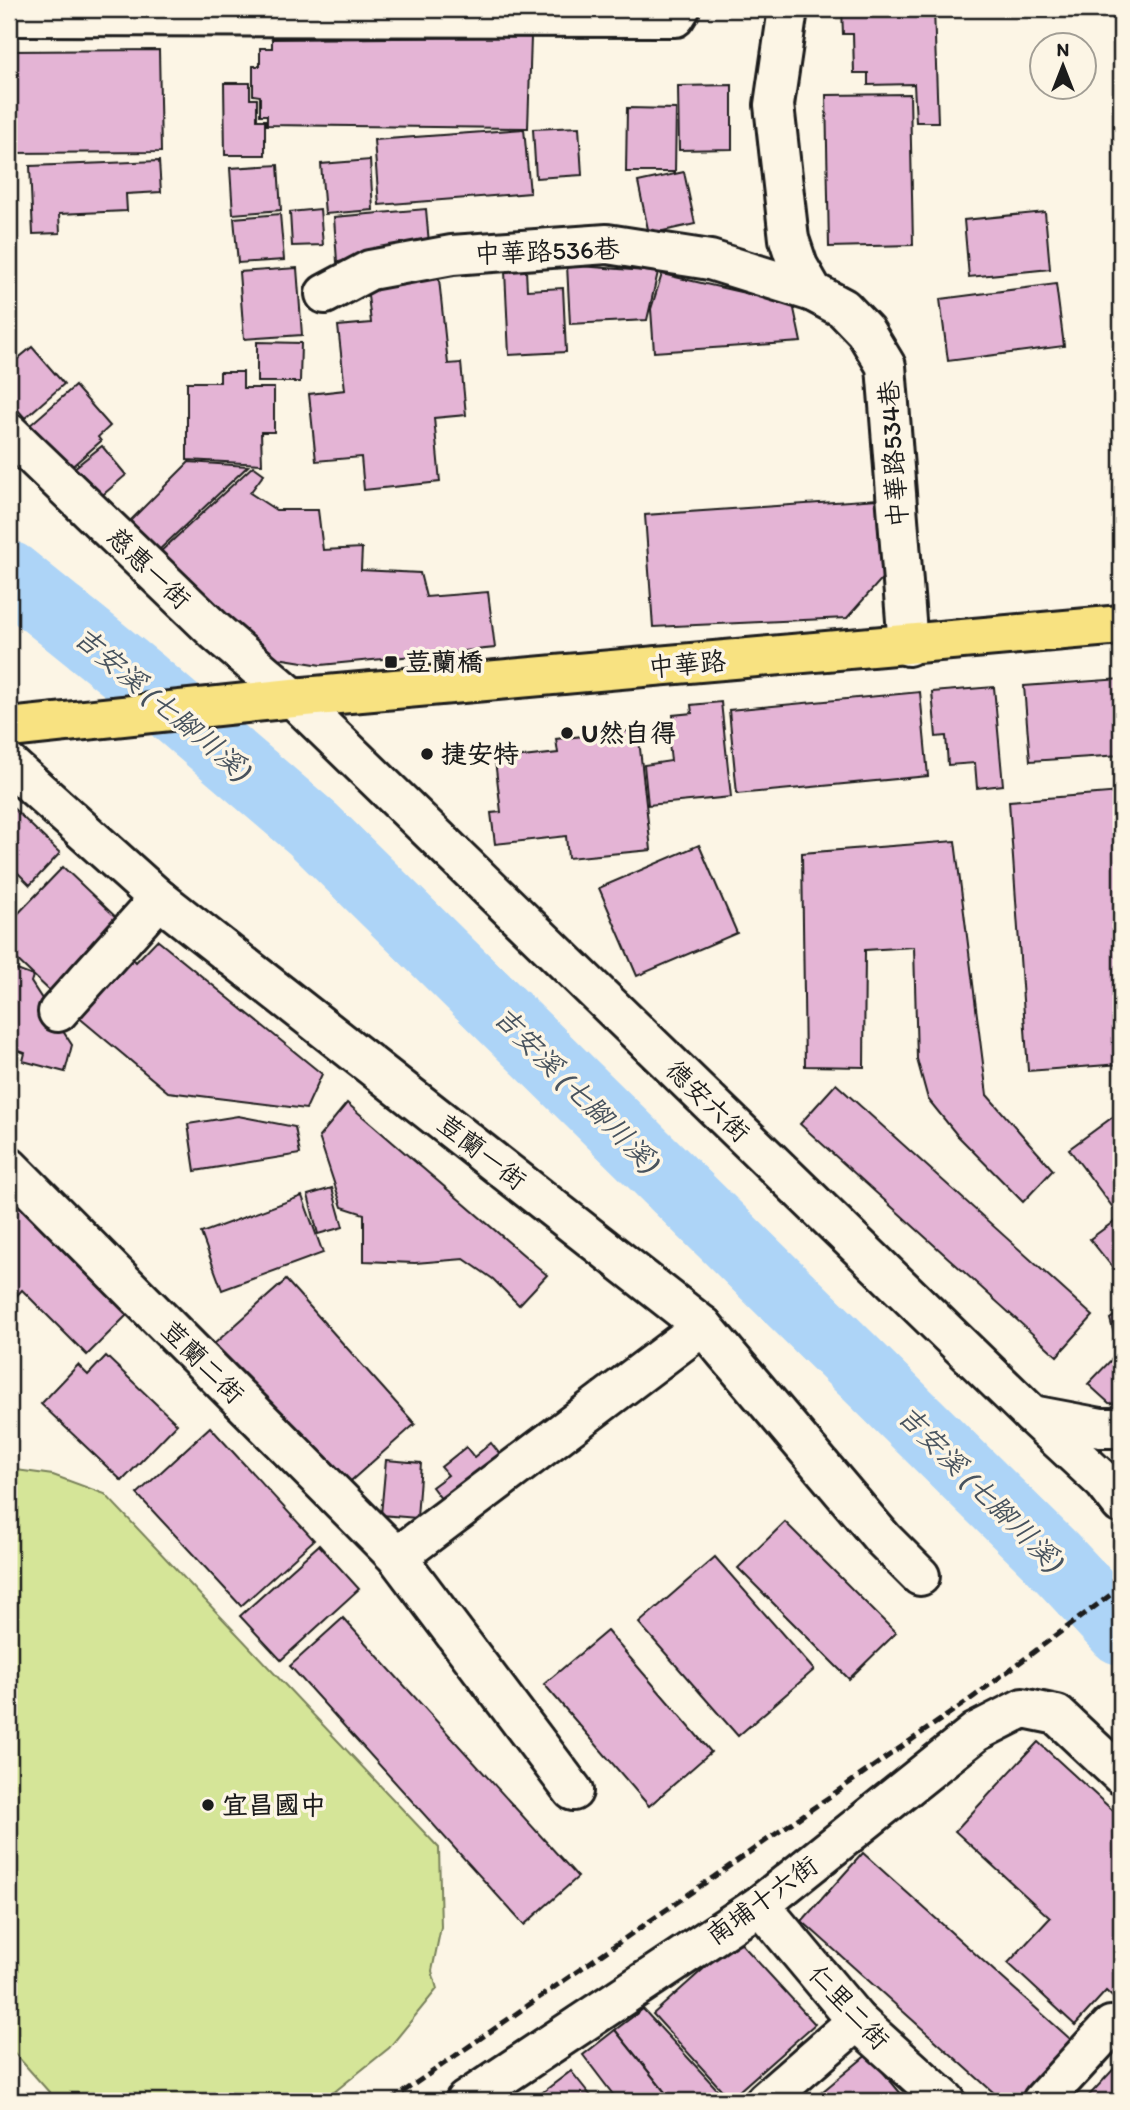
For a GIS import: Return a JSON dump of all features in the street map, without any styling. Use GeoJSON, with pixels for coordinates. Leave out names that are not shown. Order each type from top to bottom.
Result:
{"type":"FeatureCollection","features":[{"type":"Feature","properties":{"kind":"main road","name":"中華路"},"geometry":{"type":"LineString","coordinates":[[19,726],[293,698],[908,646],[1121,625]]}},
{"type":"Feature","properties":{"kind":"street"},"geometry":{"type":"LineString","coordinates":[[9,16],[419,13],[675,17],[680,9]]}},
{"type":"Feature","properties":{"kind":"street"},"geometry":{"type":"LineString","coordinates":[[788,9],[774,106],[789,239],[797,266],[813,292]]}},
{"type":"Feature","properties":{"kind":"street","name":"中華路536巷"},"geometry":{"type":"LineString","coordinates":[[325,294],[370,270],[452,255],[607,244],[710,260],[813,292]]}},
{"type":"Feature","properties":{"kind":"street","name":"中華路534巷"},"geometry":{"type":"LineString","coordinates":[[813,292],[843,308],[865,331],[886,366],[908,646]]}},
{"type":"Feature","properties":{"kind":"street","name":"慈惠一街"},"geometry":{"type":"LineString","coordinates":[[9,433],[215,631],[293,698]]}},
{"type":"Feature","properties":{"kind":"street","name":"德安六街"},"geometry":{"type":"LineString","coordinates":[[293,698],[1104,1482],[1121,1504]]}},
{"type":"Feature","properties":{"kind":"street","name":"荳蘭一街"},"geometry":{"type":"LineString","coordinates":[[9,764],[159,899],[703,1326],[883,1539],[920,1576]]}},
{"type":"Feature","properties":{"kind":"street"},"geometry":{"type":"LineString","coordinates":[[58,1012],[159,899]]}},
{"type":"Feature","properties":{"kind":"street","name":"荳蘭二街"},"geometry":{"type":"LineString","coordinates":[[9,1167],[397,1557],[573,1791]]}},
{"type":"Feature","properties":{"kind":"street"},"geometry":{"type":"LineString","coordinates":[[397,1557],[703,1326]]}},
{"type":"Feature","properties":{"kind":"street"},"geometry":{"type":"LineString","coordinates":[[1032,1415],[1101,1428],[1121,1429]]}},
{"type":"Feature","properties":{"kind":"street","name":"南埔十六街"},"geometry":{"type":"LineString","coordinates":[[465,2101],[760,1905],[976,1732],[1023,1708],[1057,1715],[1121,1775]]}},
{"type":"Feature","properties":{"kind":"street","name":"仁里二街"},"geometry":{"type":"LineString","coordinates":[[760,1905],[857,2021],[946,2101]]}},
{"type":"Feature","properties":{"kind":"street"},"geometry":{"type":"LineString","coordinates":[[765,2101],[857,2021]]}},
{"type":"Feature","properties":{"kind":"street"},"geometry":{"type":"LineString","coordinates":[[1042,2101],[1111,2026]]}},
{"type":"Feature","properties":{"kind":"green space","name":"宜昌國中"},"geometry":{"type":"Polygon","coordinates":[[[9,1469],[53,1475],[105,1494],[439,1848],[441,1927],[432,1971],[437,1989],[389,2048],[323,2101],[57,2101],[9,2047],[9,1469]]]}},
{"type":"Feature","properties":{"kind":"building"},"geometry":{"type":"Polygon","coordinates":[[[842,9],[934,9],[938,122],[916,122],[914,84],[868,85],[868,73],[854,73],[853,34],[843,34],[842,9]]]}},
{"type":"Feature","properties":{"kind":"building"},"geometry":{"type":"Polygon","coordinates":[[[531,37],[528,128],[267,125],[267,115],[260,115],[260,96],[253,95],[253,66],[260,66],[260,48],[272,48],[272,39],[531,37]]]}},
{"type":"Feature","properties":{"kind":"building"},"geometry":{"type":"Polygon","coordinates":[[[159,50],[161,152],[9,153],[9,51],[159,50]]]}},
{"type":"Feature","properties":{"kind":"building"},"geometry":{"type":"Polygon","coordinates":[[[224,83],[250,83],[250,99],[257,99],[257,120],[265,120],[265,155],[225,155],[224,83]]]}},
{"type":"Feature","properties":{"kind":"building"},"geometry":{"type":"Polygon","coordinates":[[[732,85],[732,149],[679,150],[678,86],[732,85]]]}},
{"type":"Feature","properties":{"kind":"building"},"geometry":{"type":"Polygon","coordinates":[[[910,94],[913,245],[829,247],[826,95],[910,94]]]}},
{"type":"Feature","properties":{"kind":"building"},"geometry":{"type":"Polygon","coordinates":[[[627,108],[676,109],[675,172],[626,172],[627,108]]]}},
{"type":"Feature","properties":{"kind":"building"},"geometry":{"type":"Polygon","coordinates":[[[579,127],[582,175],[536,178],[533,129],[579,127]]]}},
{"type":"Feature","properties":{"kind":"building"},"geometry":{"type":"Polygon","coordinates":[[[524,129],[530,193],[379,205],[374,140],[524,129]]]}},
{"type":"Feature","properties":{"kind":"building"},"geometry":{"type":"Polygon","coordinates":[[[370,160],[373,210],[325,214],[321,164],[370,160]]]}},
{"type":"Feature","properties":{"kind":"building"},"geometry":{"type":"Polygon","coordinates":[[[159,161],[161,192],[126,194],[127,211],[59,214],[60,233],[33,234],[30,166],[159,161]]]}},
{"type":"Feature","properties":{"kind":"building"},"geometry":{"type":"Polygon","coordinates":[[[278,165],[281,210],[233,214],[230,168],[278,165]]]}},
{"type":"Feature","properties":{"kind":"building"},"geometry":{"type":"Polygon","coordinates":[[[684,172],[695,224],[649,234],[638,182],[684,172]]]}},
{"type":"Feature","properties":{"kind":"building"},"geometry":{"type":"Polygon","coordinates":[[[320,209],[323,245],[292,246],[290,212],[320,209]]]}},
{"type":"Feature","properties":{"kind":"building"},"geometry":{"type":"Polygon","coordinates":[[[426,209],[430,255],[337,262],[334,217],[426,209]]]}},
{"type":"Feature","properties":{"kind":"building"},"geometry":{"type":"Polygon","coordinates":[[[1045,212],[1050,269],[969,277],[964,220],[1045,212]]]}},
{"type":"Feature","properties":{"kind":"building"},"geometry":{"type":"Polygon","coordinates":[[[280,214],[284,260],[238,263],[234,218],[280,214]]]}},
{"type":"Feature","properties":{"kind":"building"},"geometry":{"type":"Polygon","coordinates":[[[567,265],[658,272],[647,320],[570,324],[567,265]]]}},
{"type":"Feature","properties":{"kind":"building"},"geometry":{"type":"Polygon","coordinates":[[[297,268],[302,335],[244,339],[239,272],[297,268]]]}},
{"type":"Feature","properties":{"kind":"building"},"geometry":{"type":"Polygon","coordinates":[[[526,270],[527,290],[563,288],[566,352],[509,355],[505,271],[526,270]]]}},
{"type":"Feature","properties":{"kind":"building"},"geometry":{"type":"Polygon","coordinates":[[[662,274],[793,304],[801,342],[654,352],[651,309],[662,274]]]}},
{"type":"Feature","properties":{"kind":"building"},"geometry":{"type":"Polygon","coordinates":[[[439,279],[448,364],[461,363],[466,415],[434,418],[440,482],[364,490],[361,457],[316,461],[309,394],[345,390],[338,326],[371,323],[367,286],[439,279]]]}},
{"type":"Feature","properties":{"kind":"building"},"geometry":{"type":"Polygon","coordinates":[[[1056,284],[1064,346],[948,361],[940,299],[1056,284]]]}},
{"type":"Feature","properties":{"kind":"building"},"geometry":{"type":"Polygon","coordinates":[[[257,342],[301,343],[300,382],[257,382],[257,342]]]}},
{"type":"Feature","properties":{"kind":"building"},"geometry":{"type":"Polygon","coordinates":[[[32,347],[64,384],[25,418],[9,400],[9,366],[32,347]]]}},
{"type":"Feature","properties":{"kind":"building"},"geometry":{"type":"Polygon","coordinates":[[[220,372],[243,372],[243,388],[274,388],[274,432],[261,432],[262,464],[187,460],[187,382],[220,382],[220,372]]]}},
{"type":"Feature","properties":{"kind":"building"},"geometry":{"type":"Polygon","coordinates":[[[75,386],[110,426],[98,437],[101,441],[68,470],[29,426],[75,386]]]}},
{"type":"Feature","properties":{"kind":"building"},"geometry":{"type":"Polygon","coordinates":[[[102,446],[126,475],[98,499],[73,469],[102,446]]]}},
{"type":"Feature","properties":{"kind":"building"},"geometry":{"type":"Polygon","coordinates":[[[189,462],[248,466],[158,551],[127,524],[189,462]]]}},
{"type":"Feature","properties":{"kind":"building"},"geometry":{"type":"Polygon","coordinates":[[[253,466],[264,474],[250,493],[276,510],[318,510],[323,550],[362,548],[361,570],[420,573],[426,597],[488,592],[495,648],[321,665],[253,654],[159,553],[253,466]]]}},
{"type":"Feature","properties":{"kind":"building"},"geometry":{"type":"Polygon","coordinates":[[[878,499],[887,573],[847,618],[653,627],[645,515],[878,499]]]}},
{"type":"Feature","properties":{"kind":"building"},"geometry":{"type":"Polygon","coordinates":[[[1121,679],[1121,755],[1030,761],[1024,686],[1121,679]]]}},
{"type":"Feature","properties":{"kind":"building"},"geometry":{"type":"Polygon","coordinates":[[[994,687],[1003,785],[977,788],[975,763],[948,765],[946,736],[936,737],[932,692],[994,687]]]}},
{"type":"Feature","properties":{"kind":"building"},"geometry":{"type":"Polygon","coordinates":[[[920,692],[928,776],[737,794],[729,710],[920,692]]]}},
{"type":"Feature","properties":{"kind":"building"},"geometry":{"type":"Polygon","coordinates":[[[721,702],[731,797],[648,805],[644,765],[671,761],[667,725],[674,724],[673,715],[692,713],[691,705],[721,702]]]}},
{"type":"Feature","properties":{"kind":"building"},"geometry":{"type":"Polygon","coordinates":[[[638,730],[651,850],[568,858],[566,836],[495,844],[491,813],[501,812],[495,760],[558,753],[556,739],[638,730]]]}},
{"type":"Feature","properties":{"kind":"building"},"geometry":{"type":"Polygon","coordinates":[[[1121,792],[1121,1064],[1028,1071],[1009,801],[1121,792]]]}},
{"type":"Feature","properties":{"kind":"building"},"geometry":{"type":"Polygon","coordinates":[[[9,804],[60,853],[30,885],[9,864],[9,804]]]}},
{"type":"Feature","properties":{"kind":"building"},"geometry":{"type":"Polygon","coordinates":[[[955,841],[987,1095],[1053,1170],[1023,1202],[957,1135],[928,1099],[917,1059],[914,947],[865,950],[864,1067],[805,1066],[802,853],[955,841]]]}},
{"type":"Feature","properties":{"kind":"building"},"geometry":{"type":"Polygon","coordinates":[[[699,845],[737,933],[637,976],[599,888],[699,845]]]}},
{"type":"Feature","properties":{"kind":"building"},"geometry":{"type":"Polygon","coordinates":[[[63,867],[120,921],[52,993],[9,952],[9,923],[63,867]]]}},
{"type":"Feature","properties":{"kind":"building"},"geometry":{"type":"Polygon","coordinates":[[[157,940],[322,1074],[306,1109],[168,1092],[71,1011],[128,954],[136,962],[157,940]]]}},
{"type":"Feature","properties":{"kind":"building"},"geometry":{"type":"Polygon","coordinates":[[[9,967],[33,976],[31,982],[72,1045],[65,1072],[23,1061],[25,1053],[9,1047],[9,967]]]}},
{"type":"Feature","properties":{"kind":"building"},"geometry":{"type":"Polygon","coordinates":[[[836,1084],[1093,1316],[1057,1356],[800,1124],[836,1084]]]}},
{"type":"Feature","properties":{"kind":"building"},"geometry":{"type":"Polygon","coordinates":[[[347,1103],[547,1275],[519,1305],[493,1279],[464,1259],[415,1263],[364,1261],[364,1214],[342,1207],[319,1137],[347,1103]]]}},
{"type":"Feature","properties":{"kind":"building"},"geometry":{"type":"Polygon","coordinates":[[[1121,1111],[1121,1278],[1090,1239],[1120,1217],[1069,1149],[1121,1111]]]}},
{"type":"Feature","properties":{"kind":"building"},"geometry":{"type":"Polygon","coordinates":[[[238,1116],[295,1127],[300,1154],[195,1171],[188,1124],[238,1116]]]}},
{"type":"Feature","properties":{"kind":"building"},"geometry":{"type":"Polygon","coordinates":[[[9,1186],[132,1310],[87,1355],[22,1290],[9,1304],[9,1186]]]}},
{"type":"Feature","properties":{"kind":"building"},"geometry":{"type":"Polygon","coordinates":[[[332,1188],[343,1227],[318,1234],[308,1195],[332,1188]]]}},
{"type":"Feature","properties":{"kind":"building"},"geometry":{"type":"Polygon","coordinates":[[[302,1196],[323,1253],[222,1290],[201,1233],[302,1196]]]}},
{"type":"Feature","properties":{"kind":"building"},"geometry":{"type":"Polygon","coordinates":[[[286,1280],[415,1424],[344,1487],[214,1344],[286,1280]]]}},
{"type":"Feature","properties":{"kind":"building"},"geometry":{"type":"Polygon","coordinates":[[[1121,1311],[1121,1404],[1109,1403],[1088,1384],[1119,1352],[1110,1319],[1121,1311]]]}},
{"type":"Feature","properties":{"kind":"building"},"geometry":{"type":"Polygon","coordinates":[[[106,1356],[177,1424],[122,1481],[41,1404],[78,1365],[88,1375],[106,1356]]]}},
{"type":"Feature","properties":{"kind":"building"},"geometry":{"type":"Polygon","coordinates":[[[210,1427],[314,1540],[241,1606],[137,1494],[210,1427]]]}},
{"type":"Feature","properties":{"kind":"building"},"geometry":{"type":"Polygon","coordinates":[[[491,1443],[507,1463],[449,1509],[432,1487],[448,1475],[441,1467],[466,1447],[474,1457],[491,1443]]]}},
{"type":"Feature","properties":{"kind":"building"},"geometry":{"type":"Polygon","coordinates":[[[386,1460],[421,1463],[417,1518],[381,1515],[386,1460]]]}},
{"type":"Feature","properties":{"kind":"building"},"geometry":{"type":"Polygon","coordinates":[[[785,1522],[896,1633],[849,1679],[738,1568],[785,1522]]]}},
{"type":"Feature","properties":{"kind":"building"},"geometry":{"type":"Polygon","coordinates":[[[319,1545],[359,1589],[281,1660],[240,1616],[319,1545]]]}},
{"type":"Feature","properties":{"kind":"building"},"geometry":{"type":"Polygon","coordinates":[[[715,1557],[814,1670],[738,1736],[639,1623],[715,1557]]]}},
{"type":"Feature","properties":{"kind":"building"},"geometry":{"type":"Polygon","coordinates":[[[343,1618],[578,1877],[524,1925],[290,1666],[343,1618]]]}},
{"type":"Feature","properties":{"kind":"building"},"geometry":{"type":"Polygon","coordinates":[[[607,1631],[711,1752],[649,1806],[544,1684],[607,1631]]]}},
{"type":"Feature","properties":{"kind":"building"},"geometry":{"type":"Polygon","coordinates":[[[1038,1742],[1121,1818],[1121,2005],[1106,1991],[1075,2025],[1008,1963],[1050,1918],[955,1831],[1038,1742]]]}},
{"type":"Feature","properties":{"kind":"building"},"geometry":{"type":"Polygon","coordinates":[[[863,1853],[1078,2046],[1028,2101],[1003,2101],[802,1921],[863,1853]]]}},
{"type":"Feature","properties":{"kind":"building"},"geometry":{"type":"Polygon","coordinates":[[[737,1939],[815,2024],[730,2099],[653,2014],[737,1939]]]}},
{"type":"Feature","properties":{"kind":"building"},"geometry":{"type":"Polygon","coordinates":[[[643,2009],[728,2101],[672,2101],[615,2030],[643,2009]]]}},
{"type":"Feature","properties":{"kind":"building"},"geometry":{"type":"Polygon","coordinates":[[[615,2030],[672,2101],[618,2101],[583,2055],[615,2030]]]}},
{"type":"Feature","properties":{"kind":"building"},"geometry":{"type":"Polygon","coordinates":[[[868,2054],[907,2101],[811,2101],[868,2054]]]}},
{"type":"Feature","properties":{"kind":"building"},"geometry":{"type":"Polygon","coordinates":[[[1121,2061],[1121,2101],[1084,2101],[1121,2061]]]}},
{"type":"Feature","properties":{"kind":"building"},"geometry":{"type":"Polygon","coordinates":[[[571,2071],[595,2101],[531,2101],[571,2071]]]}},
{"type":"Feature","properties":{"kind":"waterway","name":"吉安溪 (七腳川溪)"},"geometry":{"type":"LineString","coordinates":[[9,575],[143,683],[313,829],[1051,1556],[1121,1631]]}},
{"type":"Feature","properties":{"kind":"railway"},"geometry":{"type":"LineString","coordinates":[[390,2101],[972,1698],[1121,1587]]}},
{"type":"Feature","properties":{"kind":"place","name":"荳蘭橋"},"geometry":{"type":"Point","coordinates":[391,662]}},
{"type":"Feature","properties":{"kind":"place","name":"U然自得"},"geometry":{"type":"Point","coordinates":[567,733]}},
{"type":"Feature","properties":{"kind":"place","name":"捷安特"},"geometry":{"type":"Point","coordinates":[427,754]}},
{"type":"Feature","properties":{"kind":"place","name":"宜昌國中"},"geometry":{"type":"Point","coordinates":[208,1805]}}]}
